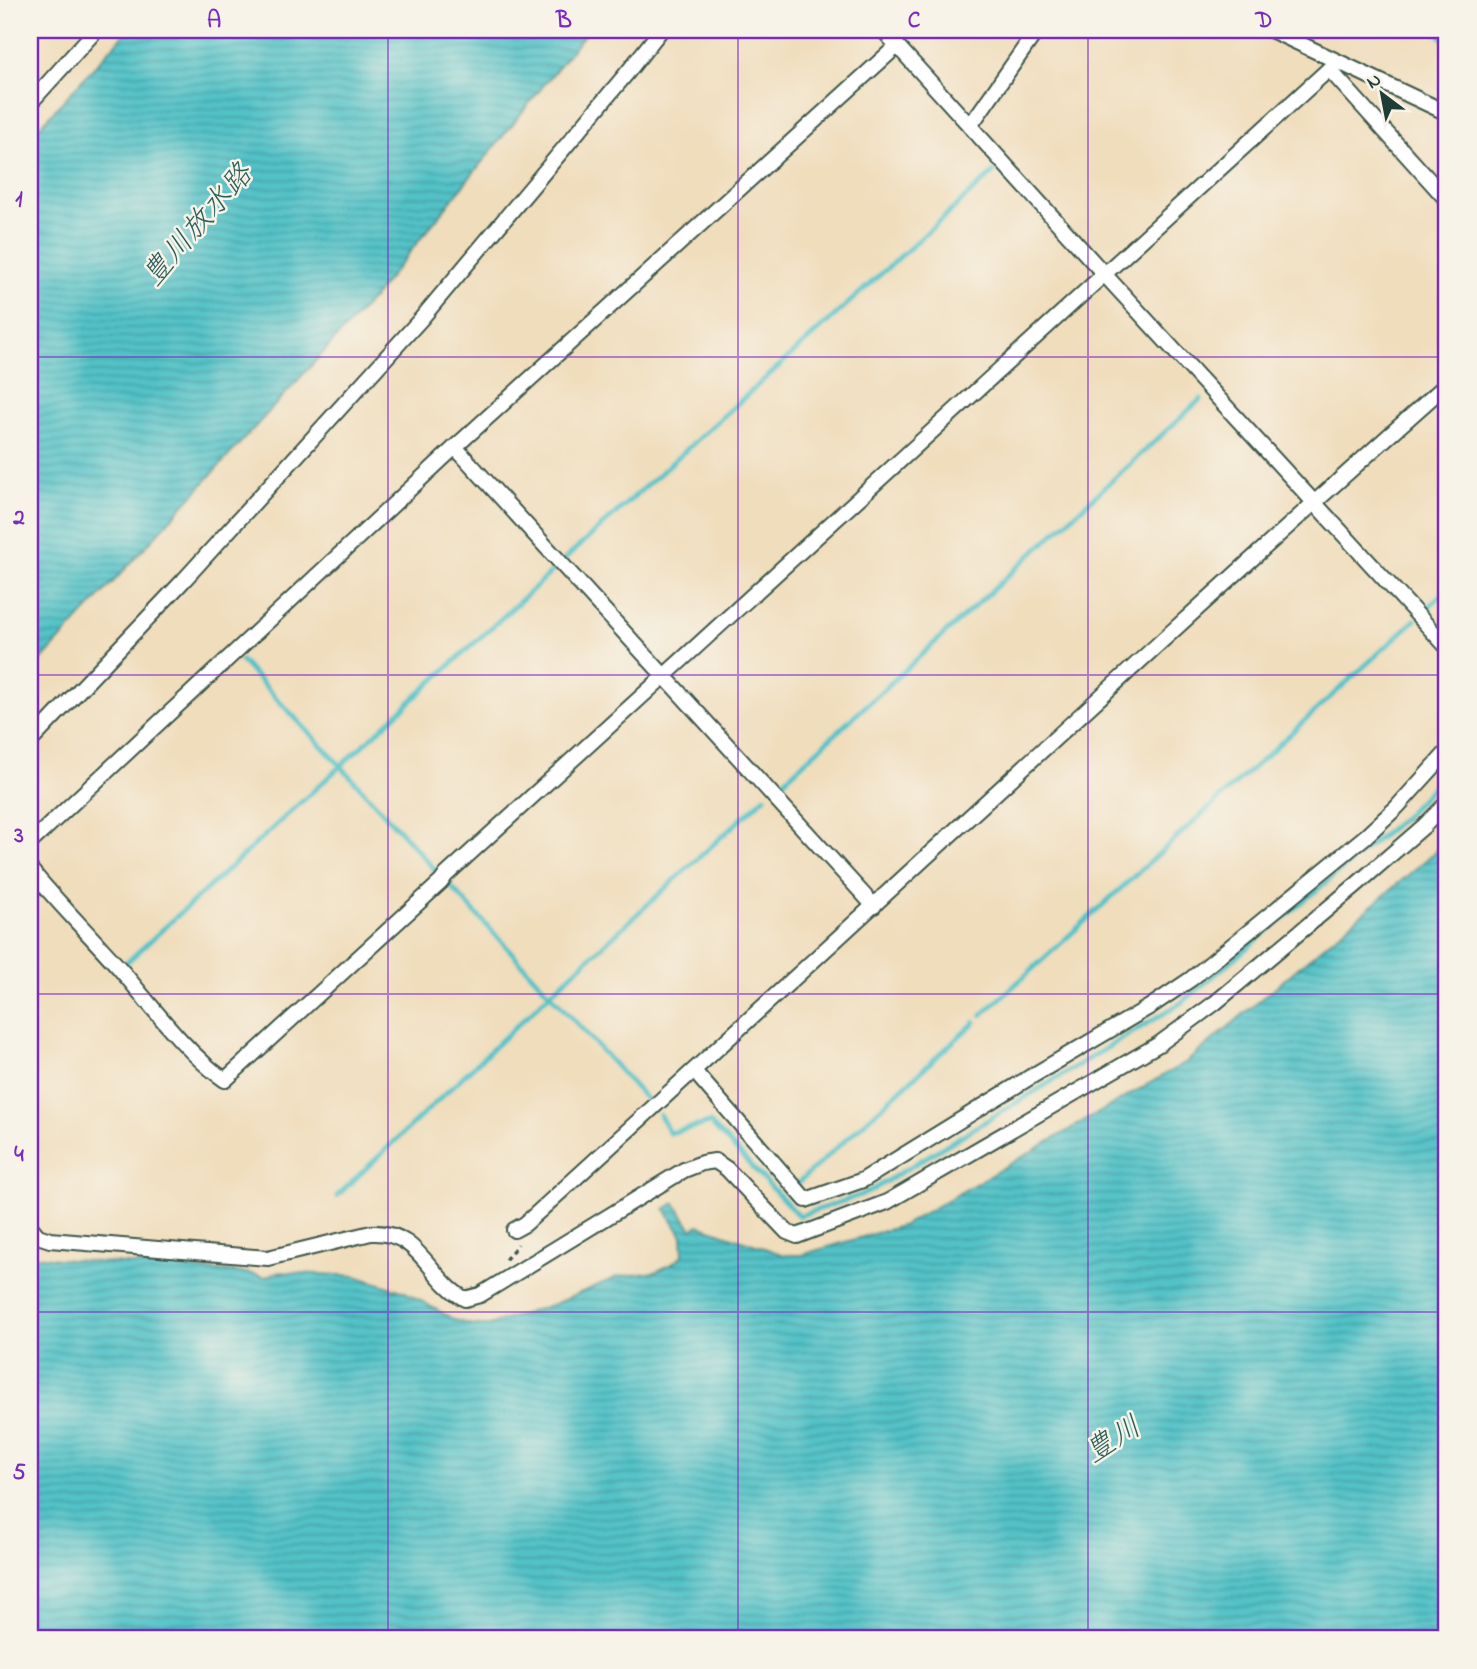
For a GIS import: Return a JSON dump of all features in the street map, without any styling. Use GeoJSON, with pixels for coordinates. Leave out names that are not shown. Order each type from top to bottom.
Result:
{"type":"FeatureCollection","features":[{"type":"Feature","properties":{"kind":"street"},"geometry":{"type":"LineString","coordinates":[[31,99],[96,30]]}},
{"type":"Feature","properties":{"kind":"street"},"geometry":{"type":"LineString","coordinates":[[30,742],[183,581],[421,319],[661,30]]}},
{"type":"Feature","properties":{"kind":"street"},"geometry":{"type":"LineString","coordinates":[[883,30],[1447,647]]}},
{"type":"Feature","properties":{"kind":"street"},"geometry":{"type":"LineString","coordinates":[[970,126],[1037,30]]}},
{"type":"Feature","properties":{"kind":"street"},"geometry":{"type":"LineString","coordinates":[[1271,30],[1308,47],[1334,65],[1447,113]]}},
{"type":"Feature","properties":{"kind":"street"},"geometry":{"type":"LineString","coordinates":[[1292,30],[1308,47]]}},
{"type":"Feature","properties":{"kind":"street"},"geometry":{"type":"LineString","coordinates":[[30,843],[455,447],[897,46]]}},
{"type":"Feature","properties":{"kind":"street"},"geometry":{"type":"LineString","coordinates":[[1334,65],[1447,200]]}},
{"type":"Feature","properties":{"kind":"street"},"geometry":{"type":"LineString","coordinates":[[30,869],[169,1026],[211,1070],[225,1080],[1334,65]]}},
{"type":"Feature","properties":{"kind":"street"},"geometry":{"type":"LineString","coordinates":[[514,1230],[525,1224],[694,1071],[1314,502],[1447,384]]}},
{"type":"Feature","properties":{"kind":"street"},"geometry":{"type":"LineString","coordinates":[[455,447],[874,906]]}},
{"type":"Feature","properties":{"kind":"street"},"geometry":{"type":"LineString","coordinates":[[694,1071],[806,1200],[863,1180],[1151,1006],[1191,979],[1366,836],[1397,807],[1447,752]]}},
{"type":"Feature","properties":{"kind":"street"},"geometry":{"type":"LineString","coordinates":[[30,1226],[38,1236],[50,1240],[268,1258],[383,1232],[411,1245],[453,1293],[465,1299],[480,1295],[684,1170],[715,1161],[787,1232],[797,1236],[887,1202],[1159,1044],[1215,1003],[1366,876],[1447,803]]}},
{"type":"Feature","properties":{"kind":"water","name":"豊川放水路"},"geometry":{"type":"Polygon","coordinates":[[[128,30],[588,30],[373,298],[30,673],[30,137],[128,30]]]}},
{"type":"Feature","properties":{"kind":"water","name":"豊川"},"geometry":{"type":"Polygon","coordinates":[[[1447,840],[1447,1639],[30,1639],[30,1255],[246,1273],[265,1277],[279,1272],[356,1276],[405,1292],[455,1320],[473,1325],[489,1325],[554,1304],[617,1277],[655,1272],[672,1264],[683,1255],[682,1236],[665,1209],[675,1203],[692,1229],[699,1225],[784,1255],[801,1255],[904,1225],[1188,1061],[1447,840]]]}},
{"type":"Feature","properties":{"kind":"waterway"},"geometry":{"type":"LineString","coordinates":[[1435,30],[1447,43]]}},
{"type":"Feature","properties":{"kind":"waterway"},"geometry":{"type":"LineString","coordinates":[[565,559],[994,172]]}},
{"type":"Feature","properties":{"kind":"waterway"},"geometry":{"type":"LineString","coordinates":[[776,788],[1201,399]]}},
{"type":"Feature","properties":{"kind":"waterway"},"geometry":{"type":"LineString","coordinates":[[125,964],[557,567]]}},
{"type":"Feature","properties":{"kind":"waterway"},"geometry":{"type":"LineString","coordinates":[[1423,612],[1447,590]]}},
{"type":"Feature","properties":{"kind":"waterway"},"geometry":{"type":"LineString","coordinates":[[982,1015],[1415,620]]}},
{"type":"Feature","properties":{"kind":"waterway"},"geometry":{"type":"LineString","coordinates":[[241,661],[437,872]]}},
{"type":"Feature","properties":{"kind":"waterway"},"geometry":{"type":"LineString","coordinates":[[660,1115],[669,1133],[710,1123],[799,1216],[867,1193],[1181,1003],[1403,818],[1447,772]]}},
{"type":"Feature","properties":{"kind":"waterway"},"geometry":{"type":"LineString","coordinates":[[337,1196],[550,994],[765,797]]}},
{"type":"Feature","properties":{"kind":"waterway"},"geometry":{"type":"LineString","coordinates":[[448,883],[647,1100]]}},
{"type":"Feature","properties":{"kind":"waterway"},"geometry":{"type":"LineString","coordinates":[[798,1183],[975,1022]]}}]}
